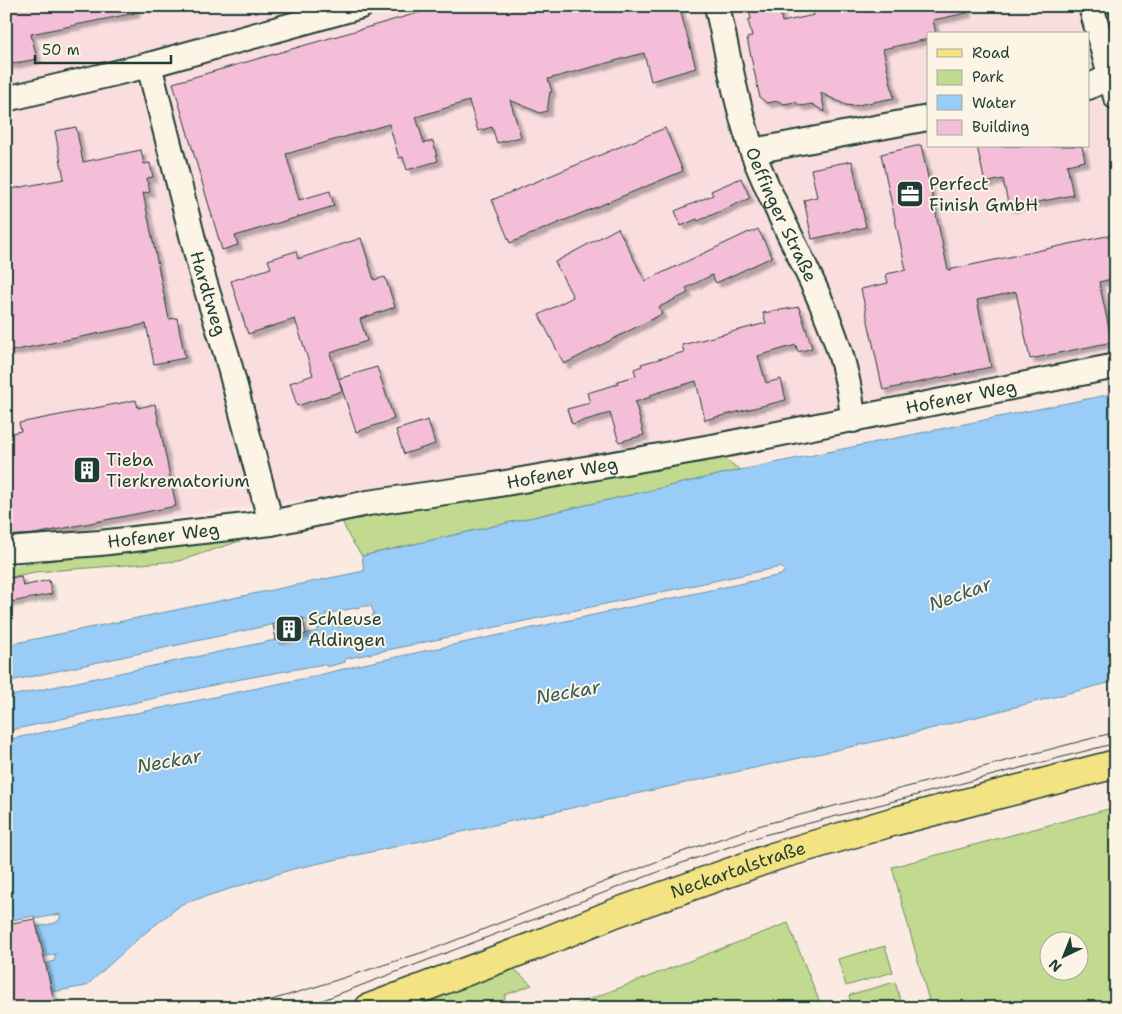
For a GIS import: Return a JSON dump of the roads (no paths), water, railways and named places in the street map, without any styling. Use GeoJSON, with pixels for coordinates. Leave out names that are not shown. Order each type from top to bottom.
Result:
{"type":"FeatureCollection","features":[{"type":"Feature","properties":{"kind":"main road","name":"Neckartalstraße"},"geometry":{"type":"LineString","coordinates":[[369,1008],[539,944],[615,913],[776,856],[892,822],[1116,764]]}},
{"type":"Feature","properties":{"kind":"street"},"geometry":{"type":"LineString","coordinates":[[6,99],[149,65],[361,6]]}},
{"type":"Feature","properties":{"kind":"street","name":"Oeffinger Straße"},"geometry":{"type":"LineString","coordinates":[[717,6],[742,118],[753,151],[833,330],[851,394],[853,420]]}},
{"type":"Feature","properties":{"kind":"street"},"geometry":{"type":"LineString","coordinates":[[1090,87],[1114,83],[1091,6]]}},
{"type":"Feature","properties":{"kind":"street","name":"Hardtweg"},"geometry":{"type":"LineString","coordinates":[[149,65],[200,271],[228,356],[271,522]]}},
{"type":"Feature","properties":{"kind":"street"},"geometry":{"type":"LineString","coordinates":[[753,151],[927,118]]}},
{"type":"Feature","properties":{"kind":"street","name":"Hofener Weg"},"geometry":{"type":"LineString","coordinates":[[6,550],[100,543],[271,522],[368,503],[488,486],[717,446],[1116,366]]}},
{"type":"Feature","properties":{"kind":"water","name":"Neckar"},"geometry":{"type":"Polygon","coordinates":[[[1116,393],[1116,681],[914,733],[293,869],[182,904],[140,937],[86,986],[52,992],[45,964],[54,961],[56,954],[43,957],[37,927],[55,923],[60,919],[60,914],[35,919],[34,916],[6,921],[6,740],[311,677],[359,665],[781,575],[785,570],[780,567],[345,659],[345,662],[327,667],[324,664],[236,680],[12,730],[6,734],[6,697],[318,631],[318,628],[337,623],[338,627],[358,623],[368,619],[374,613],[371,606],[365,606],[325,614],[326,617],[306,621],[303,618],[6,682],[6,645],[364,571],[362,556],[740,470],[1116,393]]]}},
{"type":"Feature","properties":{"kind":"tram line"},"geometry":{"type":"LineString","coordinates":[[244,1008],[433,949],[676,854],[758,826],[1116,732]]}},
{"type":"Feature","properties":{"kind":"tram line"},"geometry":{"type":"LineString","coordinates":[[302,1008],[679,864],[764,835],[1116,743]]}},
{"type":"Feature","properties":{"kind":"place","name":"Perfect Finish GmbH"},"geometry":{"type":"Point","coordinates":[910,194]}},
{"type":"Feature","properties":{"kind":"place","name":"Tieba Tierkrematorium"},"geometry":{"type":"Point","coordinates":[87,470]}},
{"type":"Feature","properties":{"kind":"place","name":"Schleuse Aldingen"},"geometry":{"type":"Point","coordinates":[289,629]}}]}
